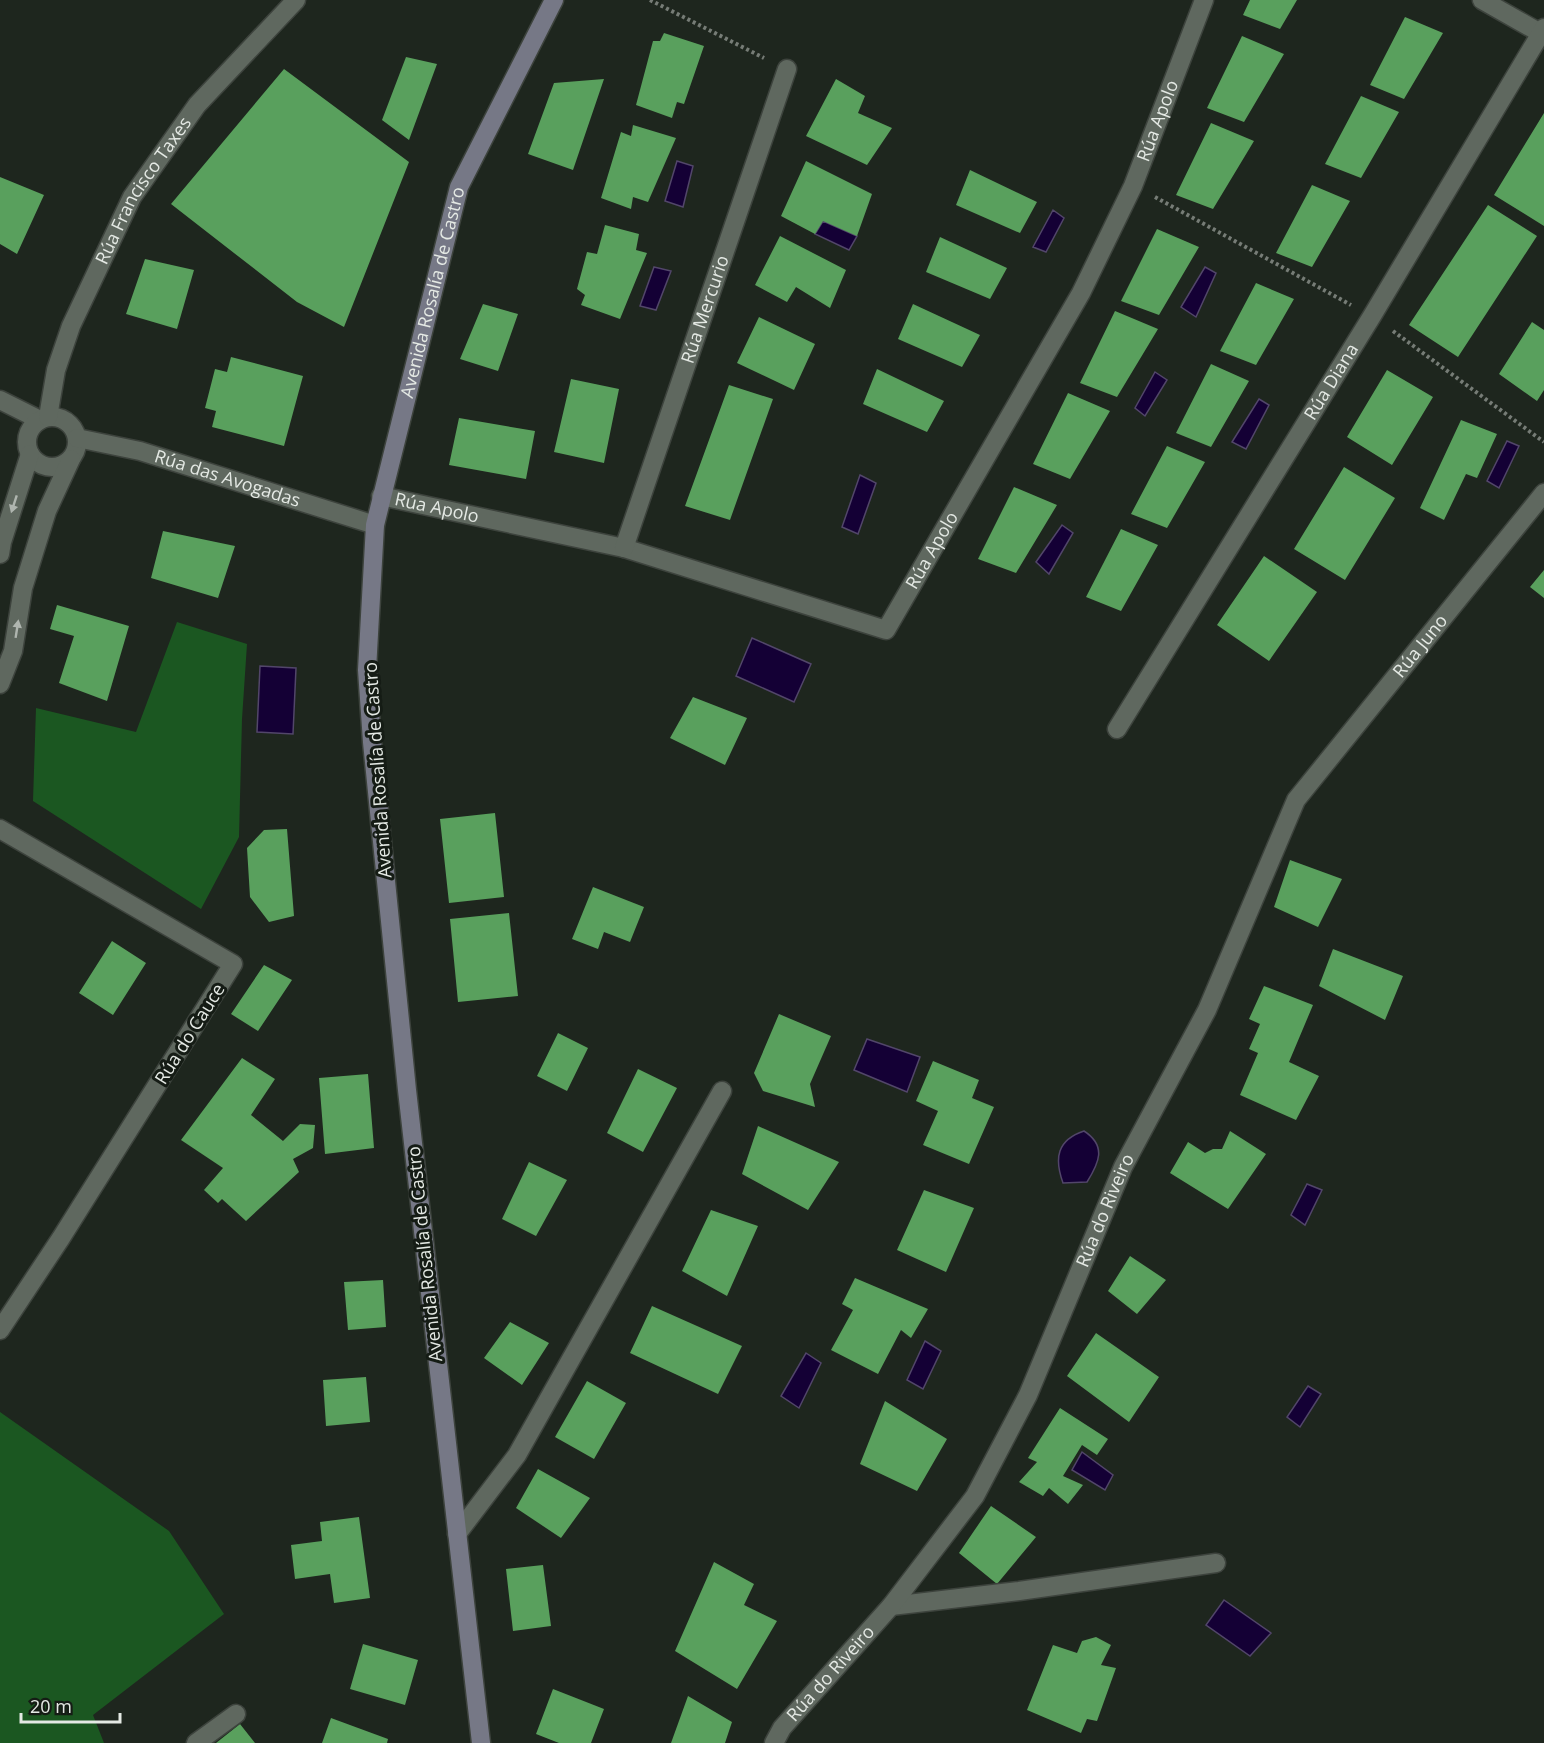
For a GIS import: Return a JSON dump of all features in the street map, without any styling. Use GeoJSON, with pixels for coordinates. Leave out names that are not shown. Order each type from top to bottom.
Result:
{"type":"FeatureCollection","features":[{"type":"Feature","properties":{"kind":"street","name":"Avenida Rosalía de Castro"},"geometry":{"type":"LineString","coordinates":[[481,1743],[410,1113],[372,742],[368,670],[375,525],[459,187],[554,0]]}},
{"type":"Feature","properties":{"kind":"street","name":"Rúa Apolo"},"geometry":{"type":"LineString","coordinates":[[381,496],[624,548],[886,630],[1081,293],[1133,186],[1204,0]]}},
{"type":"Feature","properties":{"kind":"street"},"geometry":{"type":"LineString","coordinates":[[1482,0],[1543,32]]}},
{"type":"Feature","properties":{"kind":"street","name":"Rúa Francisco Taxes"},"geometry":{"type":"LineString","coordinates":[[44,418],[56,370],[72,326],[132,197],[197,105],[288,2]]}},
{"type":"Feature","properties":{"kind":"street","name":"Rúa Diana"},"geometry":{"type":"LineString","coordinates":[[1117,729],[1372,316],[1543,32]]}},
{"type":"Feature","properties":{"kind":"street","name":"Rúa Mercurio"},"geometry":{"type":"LineString","coordinates":[[624,548],[787,69]]}},
{"type":"Feature","properties":{"kind":"street"},"geometry":{"type":"LineString","coordinates":[[0,400],[44,418],[57,417],[69,423],[77,438],[75,452],[64,465],[51,468],[35,461],[30,454],[27,437],[33,426],[44,418]]}},
{"type":"Feature","properties":{"kind":"street","name":"Rúa das Avogadas"},"geometry":{"type":"LineString","coordinates":[[77,438],[140,451],[375,525]]}},
{"type":"Feature","properties":{"kind":"street"},"geometry":{"type":"LineString","coordinates":[[0,554],[30,454]]}},
{"type":"Feature","properties":{"kind":"street"},"geometry":{"type":"LineString","coordinates":[[0,684],[14,651],[23,588],[47,511],[70,459]]}},
{"type":"Feature","properties":{"kind":"street","name":"Rúa Juno"},"geometry":{"type":"LineString","coordinates":[[1296,800],[1544,493]]}},
{"type":"Feature","properties":{"kind":"street","name":"Rúa do Riveiro"},"geometry":{"type":"LineString","coordinates":[[774,1743],[782,1728],[891,1606],[975,1496],[1028,1395],[1123,1167],[1207,1010],[1296,800]]}},
{"type":"Feature","properties":{"kind":"street","name":"Rúa do Cauce"},"geometry":{"type":"LineString","coordinates":[[0,829],[233,964],[61,1238],[0,1330]]}},
{"type":"Feature","properties":{"kind":"street"},"geometry":{"type":"LineString","coordinates":[[457,1534],[517,1455],[722,1091]]}},
{"type":"Feature","properties":{"kind":"street"},"geometry":{"type":"LineString","coordinates":[[891,1606],[1019,1591],[1216,1563]]}},
{"type":"Feature","properties":{"kind":"street"},"geometry":{"type":"LineString","coordinates":[[196,1743],[236,1714]]}},
{"type":"Feature","properties":{"kind":"path"},"geometry":{"type":"LineString","coordinates":[[650,0],[760,55]]}},
{"type":"Feature","properties":{"kind":"path"},"geometry":{"type":"LineString","coordinates":[[1133,186],[1372,316],[1544,442]]}},
{"type":"Feature","properties":{"kind":"green space"},"geometry":{"type":"Polygon","coordinates":[[[177,622],[247,644],[242,719],[239,837],[201,909],[33,801],[36,708],[136,732],[177,622]]]}},
{"type":"Feature","properties":{"kind":"green space"},"geometry":{"type":"Polygon","coordinates":[[[0,1412],[169,1531],[224,1614],[93,1715],[104,1743],[0,1743],[0,1412]]]}},
{"type":"Feature","properties":{"kind":"shaded area"},"geometry":{"type":"Polygon","coordinates":[[[677,161],[693,166],[683,207],[665,201],[677,161]]]}},
{"type":"Feature","properties":{"kind":"shaded area"},"geometry":{"type":"Polygon","coordinates":[[[1053,210],[1064,218],[1046,252],[1033,247],[1053,210]]]}},
{"type":"Feature","properties":{"kind":"shaded area"},"geometry":{"type":"Polygon","coordinates":[[[823,221],[857,236],[849,250],[815,234],[823,221]]]}},
{"type":"Feature","properties":{"kind":"shaded area"},"geometry":{"type":"Polygon","coordinates":[[[654,267],[671,271],[656,310],[640,306],[654,267]]]}},
{"type":"Feature","properties":{"kind":"shaded area"},"geometry":{"type":"Polygon","coordinates":[[[1205,267],[1216,273],[1196,317],[1181,307],[1205,267]]]}},
{"type":"Feature","properties":{"kind":"shaded area"},"geometry":{"type":"Polygon","coordinates":[[[1155,372],[1167,380],[1145,416],[1135,408],[1155,372]]]}},
{"type":"Feature","properties":{"kind":"shaded area"},"geometry":{"type":"Polygon","coordinates":[[[1259,399],[1269,405],[1246,449],[1232,442],[1259,399]]]}},
{"type":"Feature","properties":{"kind":"shaded area"},"geometry":{"type":"Polygon","coordinates":[[[1507,441],[1519,446],[1499,488],[1487,481],[1507,441]]]}},
{"type":"Feature","properties":{"kind":"shaded area"},"geometry":{"type":"Polygon","coordinates":[[[860,475],[876,483],[858,534],[842,527],[860,475]]]}},
{"type":"Feature","properties":{"kind":"shaded area"},"geometry":{"type":"Polygon","coordinates":[[[1062,525],[1073,533],[1049,574],[1036,562],[1062,525]]]}},
{"type":"Feature","properties":{"kind":"shaded area"},"geometry":{"type":"Polygon","coordinates":[[[752,638],[811,664],[794,702],[736,676],[752,638]]]}},
{"type":"Feature","properties":{"kind":"shaded area"},"geometry":{"type":"Polygon","coordinates":[[[260,666],[296,668],[293,734],[257,732],[260,666]]]}},
{"type":"Feature","properties":{"kind":"shaded area"},"geometry":{"type":"Polygon","coordinates":[[[867,1039],[920,1057],[907,1092],[854,1070],[867,1039]]]}},
{"type":"Feature","properties":{"kind":"shaded area"},"geometry":{"type":"Polygon","coordinates":[[[1084,1131],[1096,1143],[1098,1149],[1099,1155],[1095,1168],[1087,1182],[1063,1183],[1059,1166],[1060,1151],[1068,1139],[1084,1131]]]}},
{"type":"Feature","properties":{"kind":"shaded area"},"geometry":{"type":"Polygon","coordinates":[[[1307,1184],[1322,1190],[1305,1225],[1291,1215],[1307,1184]]]}},
{"type":"Feature","properties":{"kind":"shaded area"},"geometry":{"type":"Polygon","coordinates":[[[925,1341],[941,1351],[923,1389],[907,1380],[925,1341]]]}},
{"type":"Feature","properties":{"kind":"shaded area"},"geometry":{"type":"Polygon","coordinates":[[[806,1353],[821,1363],[799,1408],[781,1396],[806,1353]]]}},
{"type":"Feature","properties":{"kind":"shaded area"},"geometry":{"type":"Polygon","coordinates":[[[1308,1386],[1321,1394],[1300,1427],[1287,1417],[1308,1386]]]}},
{"type":"Feature","properties":{"kind":"shaded area"},"geometry":{"type":"Polygon","coordinates":[[[1082,1452],[1113,1475],[1105,1490],[1072,1470],[1082,1452]]]}},
{"type":"Feature","properties":{"kind":"shaded area"},"geometry":{"type":"Polygon","coordinates":[[[1224,1600],[1271,1633],[1250,1656],[1206,1625],[1224,1600]]]}},
{"type":"Feature","properties":{"kind":"building"},"geometry":{"type":"Polygon","coordinates":[[[1250,0],[1297,0],[1280,29],[1243,15],[1250,0]]]}},
{"type":"Feature","properties":{"kind":"building"},"geometry":{"type":"Polygon","coordinates":[[[1405,17],[1443,33],[1404,99],[1370,85],[1405,17]]]}},
{"type":"Feature","properties":{"kind":"building"},"geometry":{"type":"Polygon","coordinates":[[[664,33],[704,46],[684,104],[677,102],[672,118],[636,105],[653,41],[660,41],[664,33]]]}},
{"type":"Feature","properties":{"kind":"building"},"geometry":{"type":"Polygon","coordinates":[[[1242,36],[1284,54],[1244,122],[1207,108],[1242,36]]]}},
{"type":"Feature","properties":{"kind":"building"},"geometry":{"type":"Polygon","coordinates":[[[406,57],[437,64],[409,140],[382,120],[406,57]]]}},
{"type":"Feature","properties":{"kind":"building"},"geometry":{"type":"Polygon","coordinates":[[[284,69],[409,162],[344,327],[297,302],[171,204],[284,69]]]}},
{"type":"Feature","properties":{"kind":"building"},"geometry":{"type":"Polygon","coordinates":[[[604,79],[573,170],[528,154],[554,83],[604,79]]]}},
{"type":"Feature","properties":{"kind":"building"},"geometry":{"type":"Polygon","coordinates":[[[836,79],[865,96],[858,113],[892,128],[867,165],[806,136],[836,79]]]}},
{"type":"Feature","properties":{"kind":"building"},"geometry":{"type":"Polygon","coordinates":[[[1361,96],[1399,112],[1361,178],[1325,164],[1361,96]]]}},
{"type":"Feature","properties":{"kind":"building"},"geometry":{"type":"Polygon","coordinates":[[[1544,113],[1544,226],[1494,195],[1544,113]]]}},
{"type":"Feature","properties":{"kind":"building"},"geometry":{"type":"Polygon","coordinates":[[[1211,123],[1254,141],[1213,209],[1176,195],[1211,123]]]}},
{"type":"Feature","properties":{"kind":"building"},"geometry":{"type":"Polygon","coordinates":[[[633,125],[676,138],[648,202],[633,197],[631,209],[601,198],[621,132],[631,136],[633,125]]]}},
{"type":"Feature","properties":{"kind":"building"},"geometry":{"type":"Polygon","coordinates":[[[806,161],[872,194],[857,236],[823,221],[815,234],[781,216],[806,161]]]}},
{"type":"Feature","properties":{"kind":"building"},"geometry":{"type":"Polygon","coordinates":[[[970,170],[1037,202],[1020,233],[956,205],[970,170]]]}},
{"type":"Feature","properties":{"kind":"building"},"geometry":{"type":"Polygon","coordinates":[[[0,177],[44,195],[17,254],[0,244],[0,177]]]}},
{"type":"Feature","properties":{"kind":"building"},"geometry":{"type":"Polygon","coordinates":[[[1312,185],[1350,201],[1312,267],[1276,253],[1312,185]]]}},
{"type":"Feature","properties":{"kind":"building"},"geometry":{"type":"Polygon","coordinates":[[[1488,205],[1537,236],[1458,357],[1409,325],[1488,205]]]}},
{"type":"Feature","properties":{"kind":"building"},"geometry":{"type":"Polygon","coordinates":[[[605,225],[639,234],[636,250],[647,253],[620,319],[581,305],[585,295],[577,289],[587,252],[597,254],[605,225]]]}},
{"type":"Feature","properties":{"kind":"building"},"geometry":{"type":"Polygon","coordinates":[[[1157,229],[1199,247],[1159,315],[1121,301],[1157,229]]]}},
{"type":"Feature","properties":{"kind":"building"},"geometry":{"type":"Polygon","coordinates":[[[780,236],[846,270],[830,308],[796,287],[787,302],[755,285],[780,236]]]}},
{"type":"Feature","properties":{"kind":"building"},"geometry":{"type":"Polygon","coordinates":[[[940,237],[1007,268],[990,299],[926,272],[940,237]]]}},
{"type":"Feature","properties":{"kind":"building"},"geometry":{"type":"Polygon","coordinates":[[[145,259],[194,270],[177,329],[126,314],[145,259]]]}},
{"type":"Feature","properties":{"kind":"building"},"geometry":{"type":"Polygon","coordinates":[[[1256,283],[1294,299],[1256,365],[1220,351],[1256,283]]]}},
{"type":"Feature","properties":{"kind":"building"},"geometry":{"type":"Polygon","coordinates":[[[483,304],[518,314],[498,371],[460,359],[483,304]]]}},
{"type":"Feature","properties":{"kind":"building"},"geometry":{"type":"Polygon","coordinates":[[[913,304],[980,335],[962,367],[898,339],[913,304]]]}},
{"type":"Feature","properties":{"kind":"building"},"geometry":{"type":"Polygon","coordinates":[[[1115,311],[1158,329],[1117,397],[1080,383],[1115,311]]]}},
{"type":"Feature","properties":{"kind":"building"},"geometry":{"type":"Polygon","coordinates":[[[759,317],[815,344],[794,390],[737,363],[759,317]]]}},
{"type":"Feature","properties":{"kind":"building"},"geometry":{"type":"Polygon","coordinates":[[[1532,322],[1544,330],[1544,390],[1537,401],[1499,374],[1532,322]]]}},
{"type":"Feature","properties":{"kind":"building"},"geometry":{"type":"Polygon","coordinates":[[[231,357],[303,376],[284,446],[212,427],[216,411],[205,408],[215,369],[227,372],[231,357]]]}},
{"type":"Feature","properties":{"kind":"building"},"geometry":{"type":"Polygon","coordinates":[[[1211,364],[1249,381],[1211,447],[1176,433],[1211,364]]]}},
{"type":"Feature","properties":{"kind":"building"},"geometry":{"type":"Polygon","coordinates":[[[877,369],[944,401],[927,432],[863,404],[877,369]]]}},
{"type":"Feature","properties":{"kind":"building"},"geometry":{"type":"Polygon","coordinates":[[[1387,370],[1433,397],[1392,465],[1347,437],[1387,370]]]}},
{"type":"Feature","properties":{"kind":"building"},"geometry":{"type":"Polygon","coordinates":[[[571,379],[619,389],[604,463],[554,452],[571,379]]]}},
{"type":"Feature","properties":{"kind":"building"},"geometry":{"type":"Polygon","coordinates":[[[729,385],[773,399],[730,520],[685,506],[729,385]]]}},
{"type":"Feature","properties":{"kind":"building"},"geometry":{"type":"Polygon","coordinates":[[[1068,393],[1110,411],[1070,479],[1033,464],[1068,393]]]}},
{"type":"Feature","properties":{"kind":"building"},"geometry":{"type":"Polygon","coordinates":[[[459,418],[535,431],[526,479],[449,465],[459,418]]]}},
{"type":"Feature","properties":{"kind":"building"},"geometry":{"type":"Polygon","coordinates":[[[1461,420],[1497,434],[1477,478],[1466,474],[1444,520],[1420,508],[1461,420]]]}},
{"type":"Feature","properties":{"kind":"building"},"geometry":{"type":"Polygon","coordinates":[[[1167,446],[1205,462],[1167,528],[1131,514],[1167,446]]]}},
{"type":"Feature","properties":{"kind":"building"},"geometry":{"type":"Polygon","coordinates":[[[1344,467],[1395,498],[1345,580],[1294,549],[1344,467]]]}},
{"type":"Feature","properties":{"kind":"building"},"geometry":{"type":"Polygon","coordinates":[[[1014,487],[1057,505],[1016,573],[978,559],[1014,487]]]}},
{"type":"Feature","properties":{"kind":"building"},"geometry":{"type":"Polygon","coordinates":[[[1121,529],[1158,545],[1121,611],[1086,597],[1121,529]]]}},
{"type":"Feature","properties":{"kind":"building"},"geometry":{"type":"Polygon","coordinates":[[[163,531],[235,546],[218,598],[151,578],[163,531]]]}},
{"type":"Feature","properties":{"kind":"building"},"geometry":{"type":"Polygon","coordinates":[[[1264,556],[1317,592],[1269,661],[1217,625],[1264,556]]]}},
{"type":"Feature","properties":{"kind":"building"},"geometry":{"type":"Polygon","coordinates":[[[1544,570],[1544,598],[1530,587],[1544,570]]]}},
{"type":"Feature","properties":{"kind":"building"},"geometry":{"type":"Polygon","coordinates":[[[57,605],[129,626],[107,701],[59,683],[74,636],[50,629],[57,605]]]}},
{"type":"Feature","properties":{"kind":"building"},"geometry":{"type":"Polygon","coordinates":[[[693,697],[747,718],[725,765],[670,738],[693,697]]]}},
{"type":"Feature","properties":{"kind":"building"},"geometry":{"type":"Polygon","coordinates":[[[495,813],[504,897],[449,903],[440,819],[495,813]]]}},
{"type":"Feature","properties":{"kind":"building"},"geometry":{"type":"Polygon","coordinates":[[[287,829],[294,916],[269,922],[250,897],[247,848],[264,830],[287,829]]]}},
{"type":"Feature","properties":{"kind":"building"},"geometry":{"type":"Polygon","coordinates":[[[1290,860],[1342,879],[1318,927],[1274,907],[1290,860]]]}},
{"type":"Feature","properties":{"kind":"building"},"geometry":{"type":"Polygon","coordinates":[[[593,887],[644,907],[630,942],[604,932],[598,949],[572,939],[593,887]]]}},
{"type":"Feature","properties":{"kind":"building"},"geometry":{"type":"Polygon","coordinates":[[[509,913],[518,996],[458,1002],[450,919],[509,913]]]}},
{"type":"Feature","properties":{"kind":"building"},"geometry":{"type":"Polygon","coordinates":[[[112,941],[146,963],[113,1015],[79,993],[112,941]]]}},
{"type":"Feature","properties":{"kind":"building"},"geometry":{"type":"Polygon","coordinates":[[[1333,949],[1403,976],[1385,1020],[1319,986],[1333,949]]]}},
{"type":"Feature","properties":{"kind":"building"},"geometry":{"type":"Polygon","coordinates":[[[264,965],[292,980],[258,1031],[231,1014],[264,965]]]}},
{"type":"Feature","properties":{"kind":"building"},"geometry":{"type":"Polygon","coordinates":[[[1264,986],[1313,1005],[1289,1062],[1319,1076],[1296,1120],[1240,1095],[1258,1053],[1249,1049],[1260,1024],[1249,1019],[1264,986]]]}},
{"type":"Feature","properties":{"kind":"building"},"geometry":{"type":"Polygon","coordinates":[[[779,1014],[831,1036],[810,1084],[815,1107],[763,1091],[754,1073],[779,1014]]]}},
{"type":"Feature","properties":{"kind":"building"},"geometry":{"type":"Polygon","coordinates":[[[558,1033],[588,1048],[567,1091],[537,1076],[558,1033]]]}},
{"type":"Feature","properties":{"kind":"building"},"geometry":{"type":"Polygon","coordinates":[[[242,1058],[275,1079],[251,1115],[283,1141],[300,1124],[315,1125],[313,1148],[293,1159],[299,1172],[246,1221],[222,1199],[218,1203],[204,1190],[223,1168],[181,1140],[242,1058]]]}},
{"type":"Feature","properties":{"kind":"building"},"geometry":{"type":"Polygon","coordinates":[[[933,1061],[979,1080],[972,1098],[994,1107],[969,1164],[923,1145],[938,1111],[916,1101],[933,1061]]]}},
{"type":"Feature","properties":{"kind":"building"},"geometry":{"type":"Polygon","coordinates":[[[638,1069],[677,1088],[643,1152],[607,1133],[638,1069]]]}},
{"type":"Feature","properties":{"kind":"building"},"geometry":{"type":"Polygon","coordinates":[[[368,1074],[374,1148],[325,1154],[319,1078],[368,1074]]]}},
{"type":"Feature","properties":{"kind":"building"},"geometry":{"type":"Polygon","coordinates":[[[758,1126],[839,1162],[808,1210],[742,1174],[758,1126]]]}},
{"type":"Feature","properties":{"kind":"building"},"geometry":{"type":"Polygon","coordinates":[[[1230,1131],[1266,1154],[1228,1209],[1170,1173],[1188,1142],[1205,1153],[1213,1149],[1222,1149],[1230,1131]]]}},
{"type":"Feature","properties":{"kind":"building"},"geometry":{"type":"Polygon","coordinates":[[[529,1162],[567,1180],[536,1236],[502,1219],[529,1162]]]}},
{"type":"Feature","properties":{"kind":"building"},"geometry":{"type":"Polygon","coordinates":[[[924,1190],[974,1208],[946,1272],[897,1250],[924,1190]]]}},
{"type":"Feature","properties":{"kind":"building"},"geometry":{"type":"Polygon","coordinates":[[[711,1210],[758,1226],[727,1296],[682,1271],[711,1210]]]}},
{"type":"Feature","properties":{"kind":"building"},"geometry":{"type":"Polygon","coordinates":[[[1130,1256],[1166,1280],[1137,1314],[1108,1291],[1130,1256]]]}},
{"type":"Feature","properties":{"kind":"building"},"geometry":{"type":"Polygon","coordinates":[[[855,1278],[928,1309],[911,1338],[901,1330],[878,1374],[831,1350],[853,1310],[842,1304],[855,1278]]]}},
{"type":"Feature","properties":{"kind":"building"},"geometry":{"type":"Polygon","coordinates":[[[383,1280],[386,1327],[348,1330],[344,1282],[383,1280]]]}},
{"type":"Feature","properties":{"kind":"building"},"geometry":{"type":"Polygon","coordinates":[[[652,1306],[742,1346],[718,1394],[630,1353],[652,1306]]]}},
{"type":"Feature","properties":{"kind":"building"},"geometry":{"type":"Polygon","coordinates":[[[510,1322],[549,1343],[522,1385],[484,1358],[510,1322]]]}},
{"type":"Feature","properties":{"kind":"building"},"geometry":{"type":"Polygon","coordinates":[[[1096,1333],[1159,1377],[1129,1422],[1067,1376],[1096,1333]]]}},
{"type":"Feature","properties":{"kind":"building"},"geometry":{"type":"Polygon","coordinates":[[[366,1377],[370,1422],[326,1426],[323,1380],[366,1377]]]}},
{"type":"Feature","properties":{"kind":"building"},"geometry":{"type":"Polygon","coordinates":[[[587,1381],[626,1403],[594,1459],[555,1437],[587,1381]]]}},
{"type":"Feature","properties":{"kind":"building"},"geometry":{"type":"Polygon","coordinates":[[[885,1401],[947,1439],[917,1491],[860,1464],[885,1401]]]}},
{"type":"Feature","properties":{"kind":"building"},"geometry":{"type":"Polygon","coordinates":[[[1060,1408],[1108,1439],[1097,1455],[1082,1445],[1063,1476],[1083,1485],[1068,1504],[1049,1488],[1043,1496],[1019,1482],[1037,1462],[1028,1458],[1060,1408]]]}},
{"type":"Feature","properties":{"kind":"building"},"geometry":{"type":"Polygon","coordinates":[[[538,1469],[590,1498],[561,1538],[516,1508],[538,1469]]]}},
{"type":"Feature","properties":{"kind":"building"},"geometry":{"type":"Polygon","coordinates":[[[991,1506],[1036,1537],[997,1584],[959,1553],[991,1506]]]}},
{"type":"Feature","properties":{"kind":"building"},"geometry":{"type":"Polygon","coordinates":[[[359,1517],[370,1598],[334,1603],[330,1574],[295,1579],[291,1545],[322,1541],[320,1522],[359,1517]]]}},
{"type":"Feature","properties":{"kind":"building"},"geometry":{"type":"Polygon","coordinates":[[[714,1562],[754,1584],[744,1605],[777,1621],[737,1689],[675,1651],[714,1562]]]}},
{"type":"Feature","properties":{"kind":"building"},"geometry":{"type":"Polygon","coordinates":[[[543,1565],[551,1626],[513,1631],[506,1569],[543,1565]]]}},
{"type":"Feature","properties":{"kind":"building"},"geometry":{"type":"Polygon","coordinates":[[[1096,1637],[1111,1645],[1101,1665],[1116,1668],[1097,1721],[1087,1719],[1081,1733],[1027,1710],[1053,1645],[1077,1653],[1082,1641],[1096,1637]]]}},
{"type":"Feature","properties":{"kind":"building"},"geometry":{"type":"Polygon","coordinates":[[[363,1644],[418,1660],[405,1705],[350,1689],[363,1644]]]}},
{"type":"Feature","properties":{"kind":"building"},"geometry":{"type":"Polygon","coordinates":[[[553,1689],[604,1709],[591,1743],[559,1743],[536,1734],[553,1689]]]}},
{"type":"Feature","properties":{"kind":"building"},"geometry":{"type":"Polygon","coordinates":[[[688,1696],[732,1722],[725,1743],[671,1743],[688,1696]]]}},
{"type":"Feature","properties":{"kind":"building"},"geometry":{"type":"Polygon","coordinates":[[[331,1718],[388,1739],[387,1743],[322,1743],[331,1718]]]}},
{"type":"Feature","properties":{"kind":"building"},"geometry":{"type":"Polygon","coordinates":[[[240,1724],[255,1743],[216,1743],[240,1724]]]}}]}
